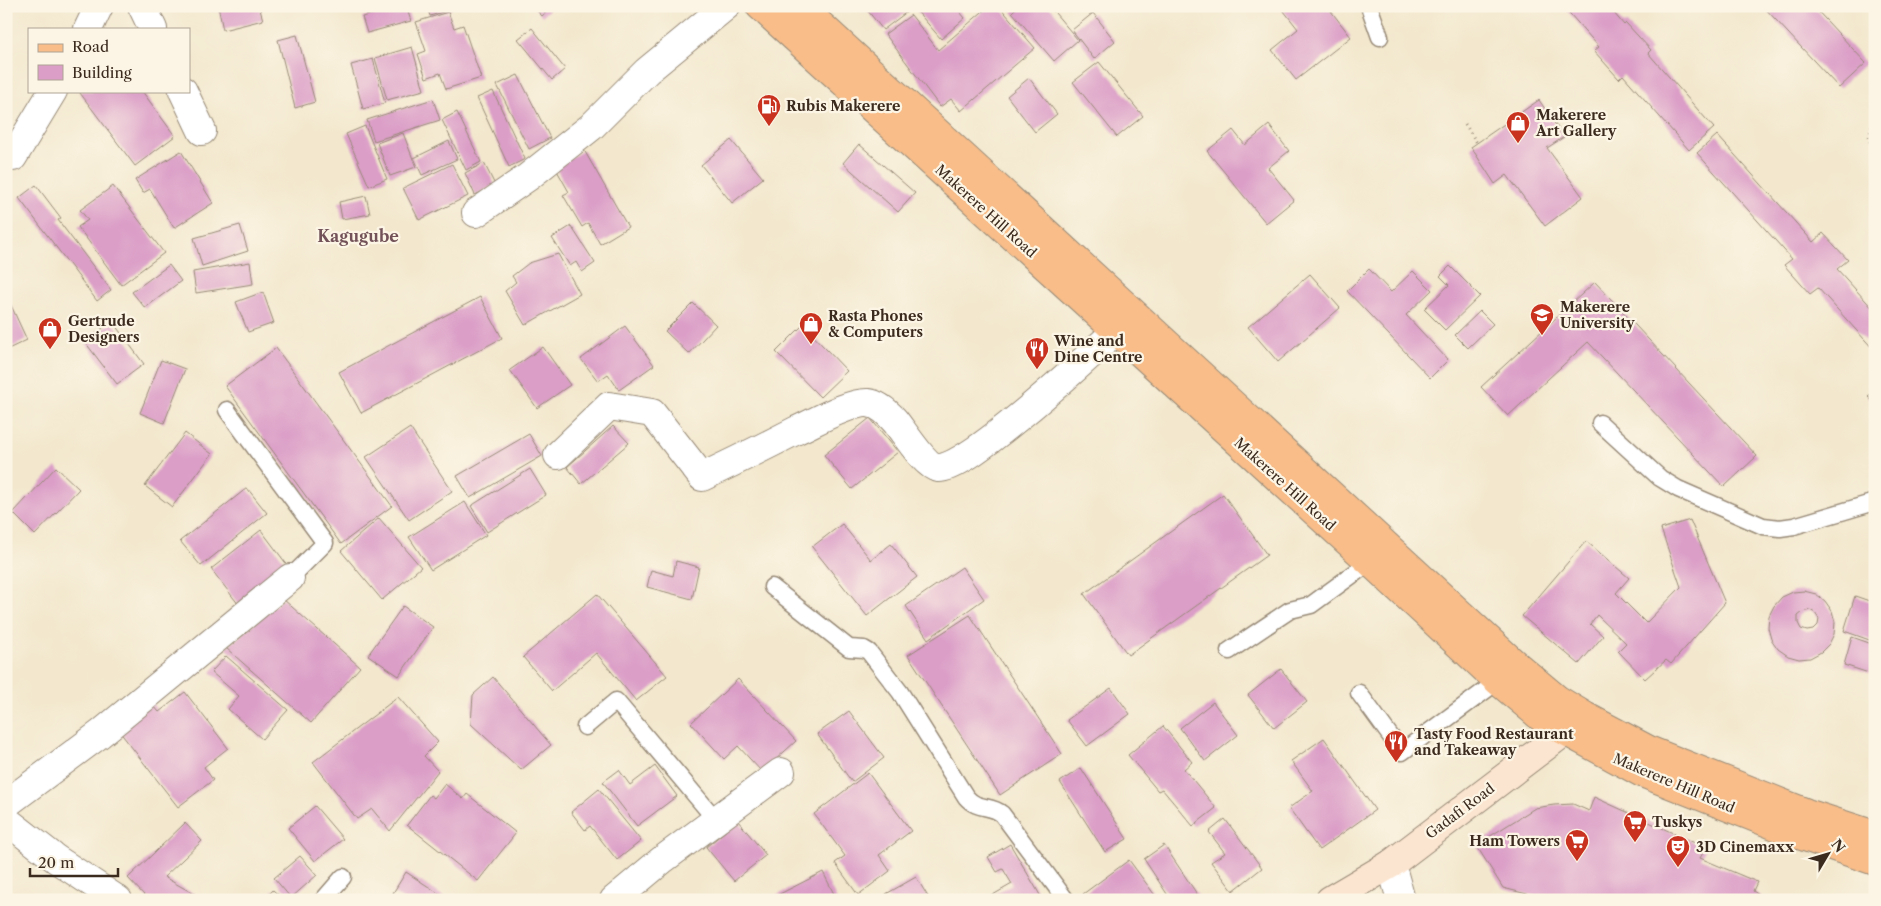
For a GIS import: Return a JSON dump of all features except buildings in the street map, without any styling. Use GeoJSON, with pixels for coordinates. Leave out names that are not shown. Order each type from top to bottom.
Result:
{"type":"FeatureCollection","features":[{"type":"Feature","properties":{"kind":"main road","name":"Makerere Hill Road"},"geometry":{"type":"LineString","coordinates":[[760,6],[1117,330],[1498,681],[1543,719],[1575,724],[1651,751],[1807,813],[1875,836]]}},
{"type":"Feature","properties":{"kind":"main road","name":"Makerere Hill Road"},"geometry":{"type":"LineString","coordinates":[[800,6],[1514,663],[1557,699],[1575,724],[1642,773],[1799,835],[1875,861]]}},
{"type":"Feature","properties":{"kind":"street"},"geometry":{"type":"LineString","coordinates":[[88,28],[99,6]]}},
{"type":"Feature","properties":{"kind":"street"},"geometry":{"type":"LineString","coordinates":[[142,6],[153,28]]}},
{"type":"Feature","properties":{"kind":"street"},"geometry":{"type":"LineString","coordinates":[[476,214],[528,177],[591,127],[647,71],[726,6]]}},
{"type":"Feature","properties":{"kind":"street"},"geometry":{"type":"LineString","coordinates":[[13,157],[52,92]]}},
{"type":"Feature","properties":{"kind":"street"},"geometry":{"type":"LineString","coordinates":[[183,92],[202,131]]}},
{"type":"Feature","properties":{"kind":"street"},"geometry":{"type":"LineString","coordinates":[[558,455],[610,406],[652,414],[702,477],[831,414],[858,404],[869,403],[880,407],[894,420],[928,462],[938,468],[952,466],[971,454],[1049,392],[1117,330]]}},
{"type":"Feature","properties":{"kind":"street"},"geometry":{"type":"LineString","coordinates":[[6,804],[100,734],[290,578]]}},
{"type":"Feature","properties":{"kind":"street","name":"Gadafi Road"},"geometry":{"type":"LineString","coordinates":[[1330,900],[1391,864],[1575,724]]}},
{"type":"Feature","properties":{"kind":"street"},"geometry":{"type":"LineString","coordinates":[[614,900],[662,860],[781,772]]}},
{"type":"Feature","properties":{"kind":"street"},"geometry":{"type":"LineString","coordinates":[[6,820],[56,859],[118,900]]}},
{"type":"Feature","properties":{"kind":"street"},"geometry":{"type":"LineString","coordinates":[[1391,864],[1401,900]]}},
{"type":"Feature","properties":{"kind":"lane"},"geometry":{"type":"LineString","coordinates":[[1369,6],[1380,37]]}},
{"type":"Feature","properties":{"kind":"lane"},"geometry":{"type":"LineString","coordinates":[[228,410],[325,543],[290,578]]}},
{"type":"Feature","properties":{"kind":"lane"},"geometry":{"type":"LineString","coordinates":[[1600,423],[1660,478],[1678,489],[1762,526],[1780,528],[1794,526],[1875,502]]}},
{"type":"Feature","properties":{"kind":"lane"},"geometry":{"type":"LineString","coordinates":[[1229,651],[1290,610],[1311,605],[1370,562]]}},
{"type":"Feature","properties":{"kind":"lane"},"geometry":{"type":"LineString","coordinates":[[772,587],[848,648],[864,649],[869,652],[900,692],[966,798],[978,807],[996,810],[1002,814],[1066,900]]}},
{"type":"Feature","properties":{"kind":"lane"},"geometry":{"type":"LineString","coordinates":[[1359,693],[1402,752],[1498,681]]}},
{"type":"Feature","properties":{"kind":"lane"},"geometry":{"type":"LineString","coordinates":[[585,727],[616,701],[716,820]]}},
{"type":"Feature","properties":{"kind":"lane"},"geometry":{"type":"LineString","coordinates":[[323,900],[343,877]]}},
{"type":"Feature","properties":{"kind":"path"},"geometry":{"type":"LineString","coordinates":[[1875,112],[1869,138],[1875,158]]}},
{"type":"Feature","properties":{"kind":"path"},"geometry":{"type":"LineString","coordinates":[[1465,124],[1477,142]]}},
{"type":"Feature","properties":{"kind":"place","name":"Rubis Makerere"},"geometry":{"type":"Point","coordinates":[769,127]}},
{"type":"Feature","properties":{"kind":"place","name":"Makerere Art Gallery"},"geometry":{"type":"Point","coordinates":[1518,144]}},
{"type":"Feature","properties":{"kind":"place","name":"Makerere University"},"geometry":{"type":"Point","coordinates":[1542,336]}},
{"type":"Feature","properties":{"kind":"place","name":"Rasta Phones & Computers"},"geometry":{"type":"Point","coordinates":[811,345]}},
{"type":"Feature","properties":{"kind":"place","name":"Gertrude Designers"},"geometry":{"type":"Point","coordinates":[50,350]}},
{"type":"Feature","properties":{"kind":"place","name":"Wine and Dine Centre"},"geometry":{"type":"Point","coordinates":[1037,370]}},
{"type":"Feature","properties":{"kind":"place","name":"Tasty Food Restaurant and Takeaway"},"geometry":{"type":"Point","coordinates":[1396,763]}},
{"type":"Feature","properties":{"kind":"place","name":"Tuskys"},"geometry":{"type":"Point","coordinates":[1635,843]}},
{"type":"Feature","properties":{"kind":"place","name":"Ham Towers"},"geometry":{"type":"Point","coordinates":[1577,862]}},
{"type":"Feature","properties":{"kind":"place","name":"3D Cinemaxx"},"geometry":{"type":"Point","coordinates":[1678,868]}},
{"type":"Feature","properties":{"kind":"district","name":"Kagugube"},"geometry":{"type":"Point","coordinates":[358,236]}}]}
